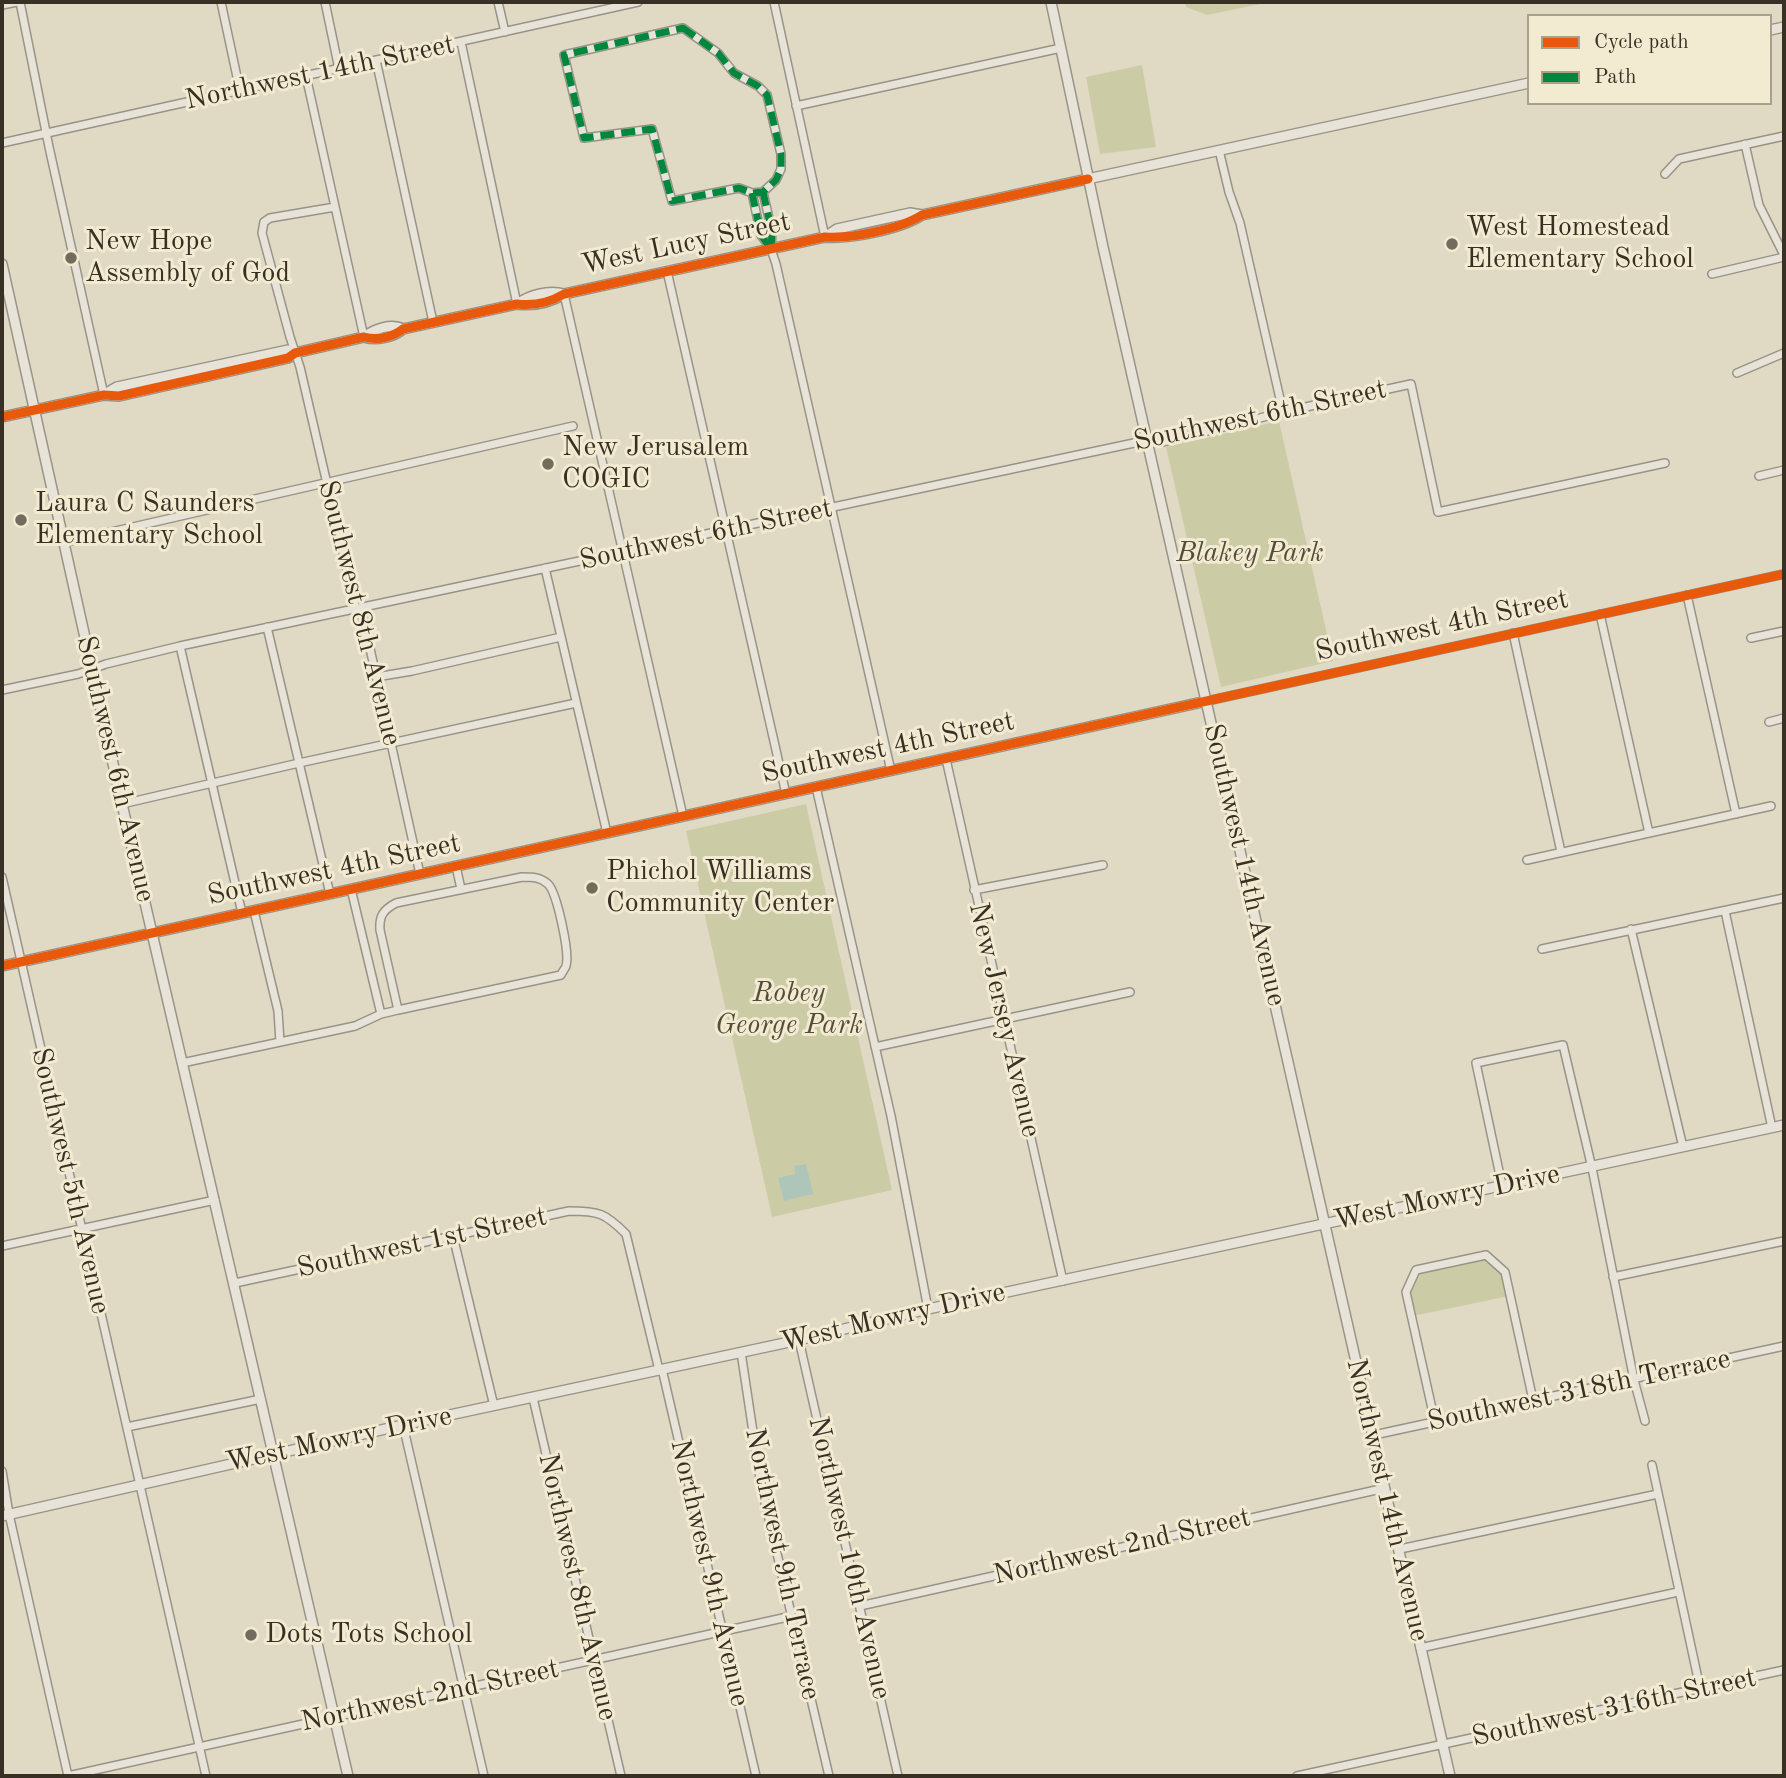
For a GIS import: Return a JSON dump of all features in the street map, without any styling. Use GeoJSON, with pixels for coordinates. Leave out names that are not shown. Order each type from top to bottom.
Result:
{"type":"FeatureCollection","features":[{"type":"Feature","properties":{"kind":"street"},"geometry":{"type":"LineString","coordinates":[[2,5],[19,2],[104,395]]}},
{"type":"Feature","properties":{"kind":"street"},"geometry":{"type":"LineString","coordinates":[[221,2],[240,91]]}},
{"type":"Feature","properties":{"kind":"street"},"geometry":{"type":"LineString","coordinates":[[325,2],[339,69]]}},
{"type":"Feature","properties":{"kind":"street"},"geometry":{"type":"LineString","coordinates":[[498,2],[505,32]]}},
{"type":"Feature","properties":{"kind":"street","name":"Northwest 14th Street"},"geometry":{"type":"LineString","coordinates":[[2,143],[505,32],[617,4],[638,2]]}},
{"type":"Feature","properties":{"kind":"street"},"geometry":{"type":"LineString","coordinates":[[774,2],[825,237]]}},
{"type":"Feature","properties":{"kind":"street","name":"Southwest 14th Avenue"},"geometry":{"type":"LineString","coordinates":[[1051,2],[1088,179],[1325,1223]]}},
{"type":"Feature","properties":{"kind":"street"},"geometry":{"type":"LineString","coordinates":[[683,28],[718,53],[734,73],[758,86],[767,95],[781,154],[781,169],[776,180],[763,192],[752,193],[739,188],[672,201],[652,129],[584,138],[564,55],[683,28]]}},
{"type":"Feature","properties":{"kind":"street"},"geometry":{"type":"LineString","coordinates":[[461,41],[517,304]]}},
{"type":"Feature","properties":{"kind":"street"},"geometry":{"type":"LineString","coordinates":[[796,106],[1061,48]]}},
{"type":"Feature","properties":{"kind":"street"},"geometry":{"type":"LineString","coordinates":[[376,60],[433,322]]}},
{"type":"Feature","properties":{"kind":"street"},"geometry":{"type":"LineString","coordinates":[[306,76],[364,337]]}},
{"type":"Feature","properties":{"kind":"street","name":"West Lucy Street"},"geometry":{"type":"LineString","coordinates":[[2,417],[104,395],[119,396],[288,358],[295,352],[364,337],[372,340],[396,334],[403,329],[517,304],[529,306],[553,300],[564,294],[667,271],[825,237],[839,238],[911,222],[922,215],[1527,83]]}},
{"type":"Feature","properties":{"kind":"street"},"geometry":{"type":"LineString","coordinates":[[1665,174],[1679,159],[1784,136]]}},
{"type":"Feature","properties":{"kind":"street"},"geometry":{"type":"LineString","coordinates":[[1712,274],[1784,256],[1759,205],[1745,144]]}},
{"type":"Feature","properties":{"kind":"street"},"geometry":{"type":"LineString","coordinates":[[1219,150],[1240,223],[1283,412]]}},
{"type":"Feature","properties":{"kind":"street"},"geometry":{"type":"LineString","coordinates":[[763,192],[772,232],[771,249],[891,771]]}},
{"type":"Feature","properties":{"kind":"street"},"geometry":{"type":"LineString","coordinates":[[752,193],[761,235],[771,249]]}},
{"type":"Feature","properties":{"kind":"street","name":"Southwest 8th Avenue"},"geometry":{"type":"LineString","coordinates":[[335,207],[275,217],[264,222],[263,238],[295,352],[356,609],[363,617],[420,874]]}},
{"type":"Feature","properties":{"kind":"street","name":"Southwest 6th Avenue"},"geometry":{"type":"LineString","coordinates":[[2,264],[7,310],[33,410],[348,1776]]}},
{"type":"Feature","properties":{"kind":"street"},"geometry":{"type":"LineString","coordinates":[[667,271],[786,794]]}},
{"type":"Feature","properties":{"kind":"street"},"geometry":{"type":"LineString","coordinates":[[564,294],[683,816]]}},
{"type":"Feature","properties":{"kind":"street"},"geometry":{"type":"LineString","coordinates":[[1737,373],[1784,353]]}},
{"type":"Feature","properties":{"kind":"street","name":"Southwest 6th Street"},"geometry":{"type":"LineString","coordinates":[[2,690],[78,674],[126,658],[267,627],[1134,443],[1188,436],[1411,384],[1438,512],[1665,463]]}},
{"type":"Feature","properties":{"kind":"street"},"geometry":{"type":"LineString","coordinates":[[63,542],[573,426]]}},
{"type":"Feature","properties":{"kind":"street"},"geometry":{"type":"LineString","coordinates":[[1759,476],[1784,470]]}},
{"type":"Feature","properties":{"kind":"street"},"geometry":{"type":"LineString","coordinates":[[545,568],[607,833]]}},
{"type":"Feature","properties":{"kind":"street","name":"Southwest 4th Street"},"geometry":{"type":"LineString","coordinates":[[2,966],[1784,574]]}},
{"type":"Feature","properties":{"kind":"street"},"geometry":{"type":"LineString","coordinates":[[1687,595],[1736,814]]}},
{"type":"Feature","properties":{"kind":"street"},"geometry":{"type":"LineString","coordinates":[[1600,614],[1649,833]]}},
{"type":"Feature","properties":{"kind":"street"},"geometry":{"type":"LineString","coordinates":[[267,627],[330,894]]}},
{"type":"Feature","properties":{"kind":"street"},"geometry":{"type":"LineString","coordinates":[[1751,638],[1784,631]]}},
{"type":"Feature","properties":{"kind":"street"},"geometry":{"type":"LineString","coordinates":[[1513,633],[1561,852]]}},
{"type":"Feature","properties":{"kind":"street"},"geometry":{"type":"LineString","coordinates":[[376,677],[561,637]]}},
{"type":"Feature","properties":{"kind":"street"},"geometry":{"type":"LineString","coordinates":[[180,646],[242,913]]}},
{"type":"Feature","properties":{"kind":"street"},"geometry":{"type":"LineString","coordinates":[[122,804],[211,782],[576,703]]}},
{"type":"Feature","properties":{"kind":"street"},"geometry":{"type":"LineString","coordinates":[[1769,722],[1784,718]]}},
{"type":"Feature","properties":{"kind":"street","name":"New Jersey Avenue"},"geometry":{"type":"LineString","coordinates":[[946,759],[1063,1281]]}},
{"type":"Feature","properties":{"kind":"street"},"geometry":{"type":"LineString","coordinates":[[816,787],[891,1116],[928,1309]]}},
{"type":"Feature","properties":{"kind":"street"},"geometry":{"type":"LineString","coordinates":[[1527,860],[1771,806]]}},
{"type":"Feature","properties":{"kind":"street"},"geometry":{"type":"LineString","coordinates":[[974,890],[1103,865]]}},
{"type":"Feature","properties":{"kind":"street"},"geometry":{"type":"LineString","coordinates":[[456,866],[461,889]]}},
{"type":"Feature","properties":{"kind":"street","name":"Southwest 5th Avenue"},"geometry":{"type":"LineString","coordinates":[[2,877],[3,892],[206,1776]]}},
{"type":"Feature","properties":{"kind":"street"},"geometry":{"type":"LineString","coordinates":[[182,1063],[355,1026],[381,1014],[561,975],[567,965],[559,912],[551,887],[540,878],[522,877],[396,903],[385,909],[379,920],[380,930],[398,1010]]}},
{"type":"Feature","properties":{"kind":"street"},"geometry":{"type":"LineString","coordinates":[[352,889],[381,1014]]}},
{"type":"Feature","properties":{"kind":"street"},"geometry":{"type":"LineString","coordinates":[[1542,949],[1784,898]]}},
{"type":"Feature","properties":{"kind":"street"},"geometry":{"type":"LineString","coordinates":[[254,911],[278,1012],[281,1042]]}},
{"type":"Feature","properties":{"kind":"street"},"geometry":{"type":"LineString","coordinates":[[1725,911],[1772,1128]]}},
{"type":"Feature","properties":{"kind":"street"},"geometry":{"type":"LineString","coordinates":[[1631,929],[1683,1147]]}},
{"type":"Feature","properties":{"kind":"street"},"geometry":{"type":"LineString","coordinates":[[875,1047],[1129,992]]}},
{"type":"Feature","properties":{"kind":"street"},"geometry":{"type":"LineString","coordinates":[[1502,1185],[1476,1063],[1563,1045],[1592,1168],[1634,1380],[1645,1422]]}},
{"type":"Feature","properties":{"kind":"street","name":"West Mowry Drive"},"geometry":{"type":"LineString","coordinates":[[6,1515],[403,1425],[799,1340],[928,1309],[1784,1125]]}},
{"type":"Feature","properties":{"kind":"street"},"geometry":{"type":"LineString","coordinates":[[2,1246],[215,1200]]}},
{"type":"Feature","properties":{"kind":"street","name":"Southwest 1st Street"},"geometry":{"type":"LineString","coordinates":[[235,1283],[569,1211],[590,1211],[609,1217]]}},
{"type":"Feature","properties":{"kind":"street","name":"Northwest 9th Avenue"},"geometry":{"type":"LineString","coordinates":[[609,1217],[626,1234],[661,1370],[756,1776]]}},
{"type":"Feature","properties":{"kind":"street","name":"Northwest 14th Avenue"},"geometry":{"type":"LineString","coordinates":[[1325,1223],[1450,1776]]}},
{"type":"Feature","properties":{"kind":"street"},"geometry":{"type":"LineString","coordinates":[[453,1236],[494,1406]]}},
{"type":"Feature","properties":{"kind":"street"},"geometry":{"type":"LineString","coordinates":[[1613,1277],[1784,1241]]}},
{"type":"Feature","properties":{"kind":"street"},"geometry":{"type":"LineString","coordinates":[[1435,1422],[1406,1292],[1416,1270],[1486,1255],[1497,1262],[1506,1272],[1534,1400]]}},
{"type":"Feature","properties":{"kind":"street","name":"Northwest 10th Avenue"},"geometry":{"type":"LineString","coordinates":[[799,1340],[898,1776]]}},
{"type":"Feature","properties":{"kind":"street","name":"Southwest 318th Terrace"},"geometry":{"type":"LineString","coordinates":[[1374,1435],[1784,1346]]}},
{"type":"Feature","properties":{"kind":"street","name":"Northwest 9th Terrace"},"geometry":{"type":"LineString","coordinates":[[741,1352],[761,1485],[829,1776]]}},
{"type":"Feature","properties":{"kind":"street","name":"Northwest 8th Avenue"},"geometry":{"type":"LineString","coordinates":[[533,1398],[621,1776]]}},
{"type":"Feature","properties":{"kind":"street"},"geometry":{"type":"LineString","coordinates":[[127,1427],[261,1399]]}},
{"type":"Feature","properties":{"kind":"street"},"geometry":{"type":"LineString","coordinates":[[403,1425],[484,1776]]}},
{"type":"Feature","properties":{"kind":"street"},"geometry":{"type":"LineString","coordinates":[[1652,1465],[1700,1688]]}},
{"type":"Feature","properties":{"kind":"street"},"geometry":{"type":"LineString","coordinates":[[2,1471],[6,1515],[68,1776]]}},
{"type":"Feature","properties":{"kind":"street","name":"Northwest 2nd Street"},"geometry":{"type":"LineString","coordinates":[[860,1606],[1385,1488]]}},
{"type":"Feature","properties":{"kind":"street"},"geometry":{"type":"LineString","coordinates":[[1400,1549],[1658,1494]]}},
{"type":"Feature","properties":{"kind":"street"},"geometry":{"type":"LineString","coordinates":[[1420,1648],[1678,1592]]}},
{"type":"Feature","properties":{"kind":"street","name":"Northwest 2nd Street"},"geometry":{"type":"LineString","coordinates":[[68,1776],[792,1616]]}},
{"type":"Feature","properties":{"kind":"street","name":"Southwest 316th Street"},"geometry":{"type":"LineString","coordinates":[[1297,1776],[1784,1670]]}},
{"type":"Feature","properties":{"kind":"green space"},"geometry":{"type":"Polygon","coordinates":[[[1185,2],[1270,2],[1207,15],[1186,7],[1185,2]]]}},
{"type":"Feature","properties":{"kind":"green space"},"geometry":{"type":"Polygon","coordinates":[[[1142,65],[1156,147],[1100,154],[1086,77],[1142,65]]]}},
{"type":"Feature","properties":{"kind":"green space","name":"Blakey Park"},"geometry":{"type":"Polygon","coordinates":[[[1279,421],[1333,661],[1221,687],[1166,447],[1279,421]]]}},
{"type":"Feature","properties":{"kind":"green space","name":"Robey George Park"},"geometry":{"type":"Polygon","coordinates":[[[806,804],[892,1190],[772,1217],[686,831],[806,804]]]}},
{"type":"Feature","properties":{"kind":"green space"},"geometry":{"type":"Polygon","coordinates":[[[1486,1256],[1505,1273],[1509,1296],[1413,1316],[1408,1292],[1417,1271],[1486,1256]]]}},
{"type":"Feature","properties":{"kind":"shaded area"},"geometry":{"type":"Polygon","coordinates":[[[806,1164],[813,1194],[784,1201],[778,1178],[795,1174],[794,1166],[806,1164]]]}},
{"type":"Feature","properties":{"kind":"marked path"},"geometry":{"type":"LineString","coordinates":[[683,28],[718,53],[734,73],[758,86],[767,95],[781,154],[781,169],[776,180],[763,192],[752,193],[739,188],[672,201],[652,129],[584,138],[564,55],[683,28]]}},
{"type":"Feature","properties":{"kind":"marked path"},"geometry":{"type":"LineString","coordinates":[[763,192],[772,232],[771,249]]}},
{"type":"Feature","properties":{"kind":"marked path"},"geometry":{"type":"LineString","coordinates":[[752,193],[761,235],[771,249]]}},
{"type":"Feature","properties":{"kind":"cycle path"},"geometry":{"type":"LineString","coordinates":[[2,417],[104,395],[119,396],[288,358],[295,353],[364,337],[385,338],[403,329],[517,304],[541,303],[564,294],[825,237],[875,232],[901,225],[922,215],[1088,179]]}},
{"type":"Feature","properties":{"kind":"cycle path"},"geometry":{"type":"LineString","coordinates":[[2,966],[1784,574]]}},
{"type":"Feature","properties":{"kind":"place","name":"West Homestead Elementary School"},"geometry":{"type":"Point","coordinates":[1452,244]}},
{"type":"Feature","properties":{"kind":"place","name":"New Hope Assembly of God"},"geometry":{"type":"Point","coordinates":[71,258]}},
{"type":"Feature","properties":{"kind":"place","name":"New Jerusalem COGIC"},"geometry":{"type":"Point","coordinates":[548,464]}},
{"type":"Feature","properties":{"kind":"place","name":"Laura C Saunders Elementary School"},"geometry":{"type":"Point","coordinates":[21,520]}},
{"type":"Feature","properties":{"kind":"place","name":"Phichol Williams Community Center"},"geometry":{"type":"Point","coordinates":[592,888]}},
{"type":"Feature","properties":{"kind":"place","name":"Dots Tots School"},"geometry":{"type":"Point","coordinates":[251,1635]}}]}
